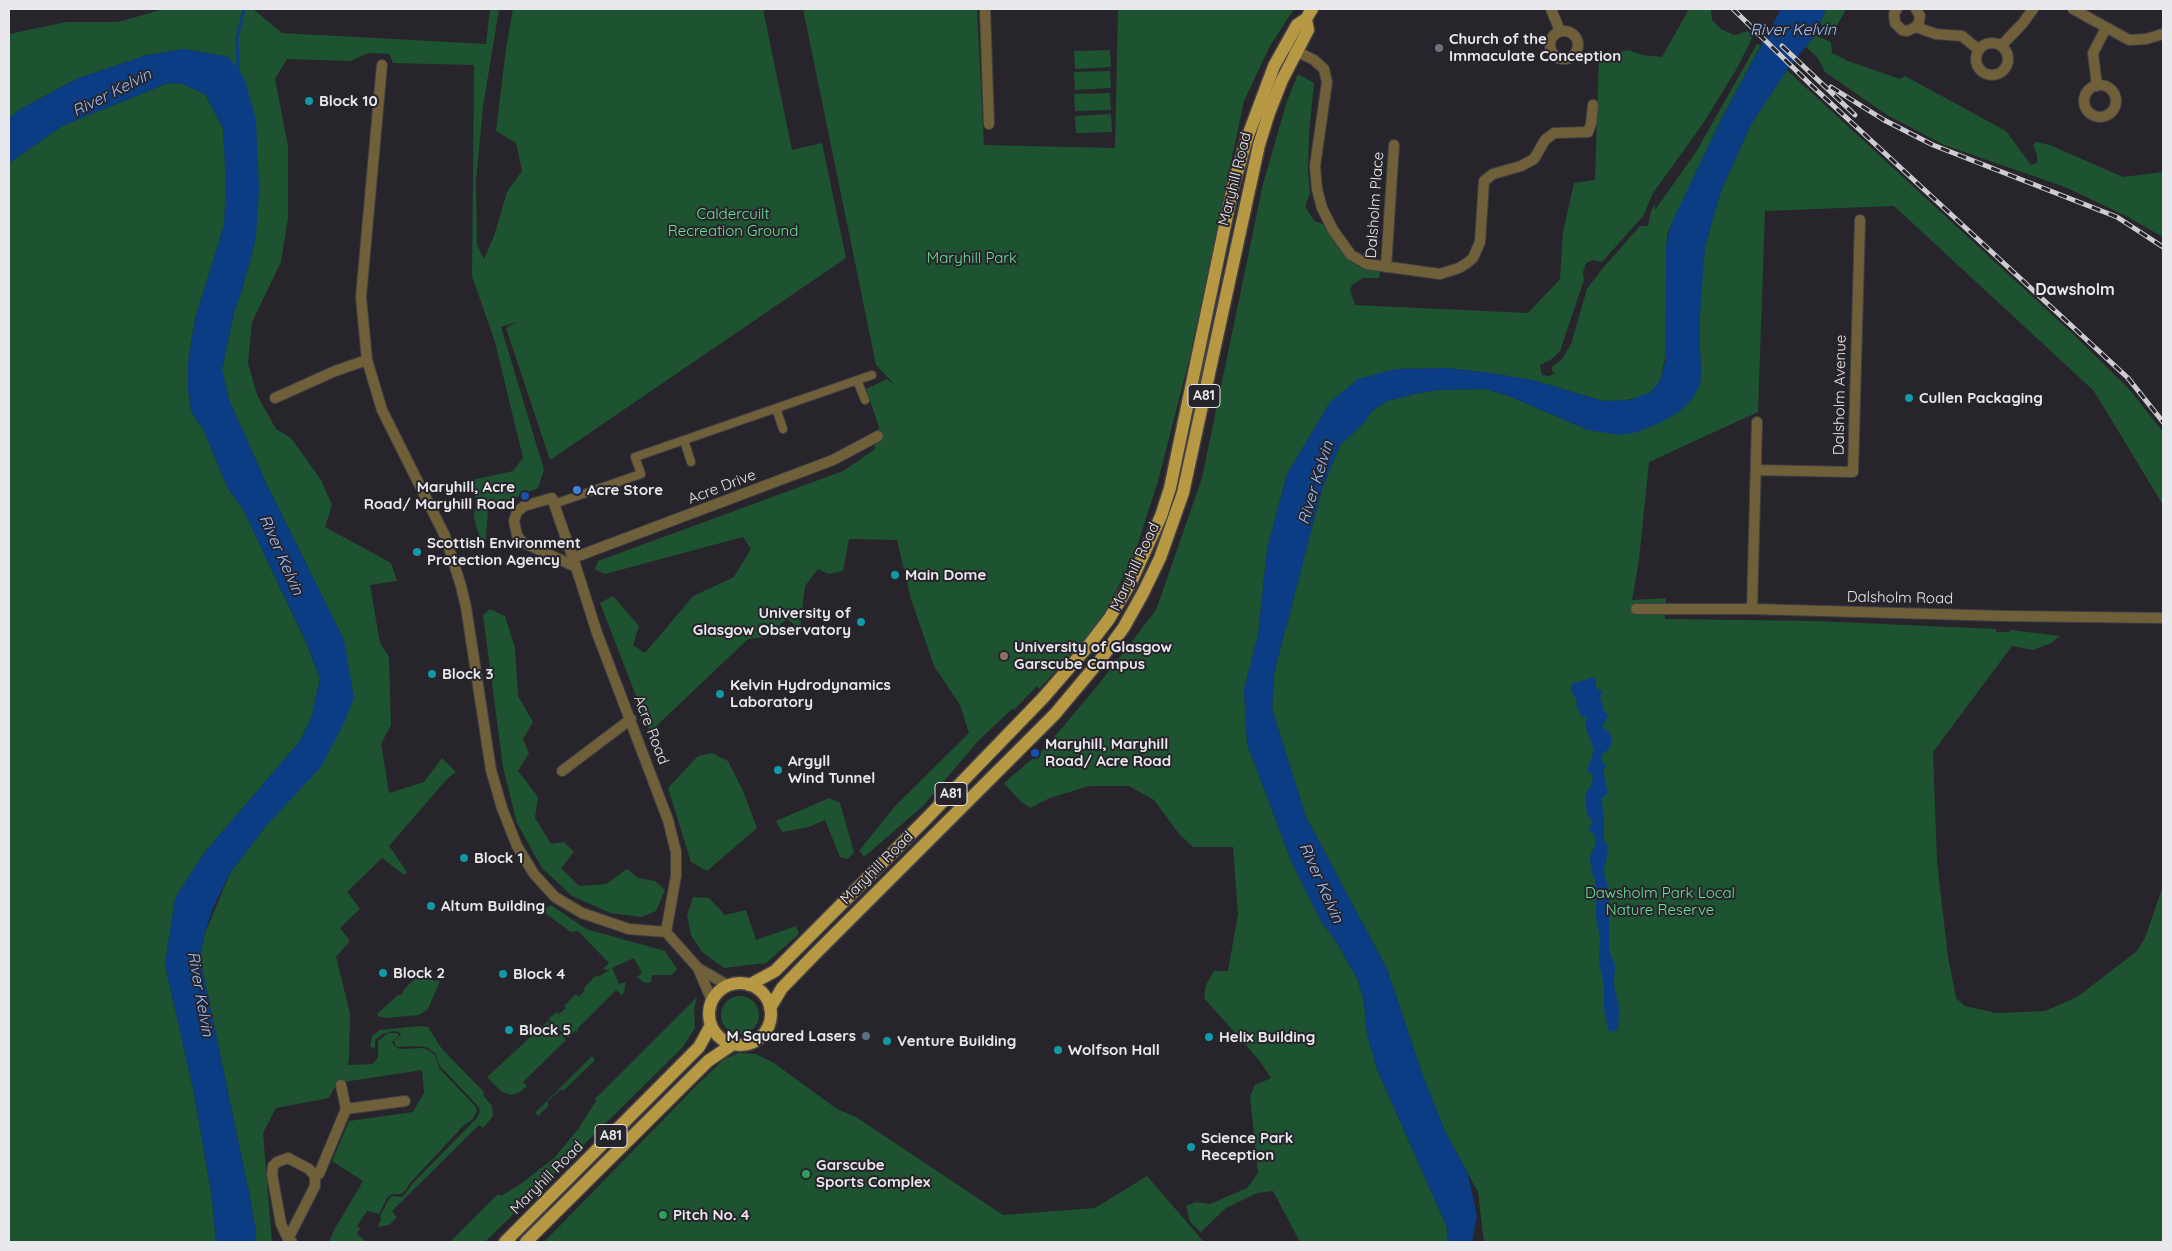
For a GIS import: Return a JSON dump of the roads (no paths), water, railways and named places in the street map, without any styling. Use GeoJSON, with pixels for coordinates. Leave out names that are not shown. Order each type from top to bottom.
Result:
{"type":"FeatureCollection","features":[{"type":"Feature","properties":{"kind":"main road","name":"Maryhill Road"},"geometry":{"type":"LineString","coordinates":[[749,985],[775,971],[920,826],[1043,698],[1089,646],[1109,619],[1131,582],[1161,516],[1177,459],[1233,187],[1246,140],[1268,79],[1284,46],[1296,25],[1309,14]]}},
{"type":"Feature","properties":{"kind":"main road","name":"Maryhill Road"},"geometry":{"type":"LineString","coordinates":[[770,1008],[782,988],[814,954],[1055,714],[1101,659],[1124,627],[1160,558],[1174,522],[1190,464],[1259,145],[1268,113],[1308,30],[1309,14]]}},
{"type":"Feature","properties":{"kind":"main road"},"geometry":{"type":"LineString","coordinates":[[1198,354],[1212,357]]}},
{"type":"Feature","properties":{"kind":"main road"},"geometry":{"type":"LineString","coordinates":[[749,985],[759,990],[766,998],[770,1008]]}},
{"type":"Feature","properties":{"kind":"main road","name":"A81"},"geometry":{"type":"LineString","coordinates":[[729,986],[749,985]]}},
{"type":"Feature","properties":{"kind":"main road"},"geometry":{"type":"LineString","coordinates":[[712,1001],[716,995],[729,986]]}},
{"type":"Feature","properties":{"kind":"main road","name":"A81"},"geometry":{"type":"LineString","coordinates":[[711,1025],[710,1009],[712,1001]]}},
{"type":"Feature","properties":{"kind":"main road","name":"A81"},"geometry":{"type":"LineString","coordinates":[[733,1044],[746,1045],[760,1038],[769,1026],[770,1008]]}},
{"type":"Feature","properties":{"kind":"main road","name":"Maryhill Road"},"geometry":{"type":"LineString","coordinates":[[505,1242],[699,1047],[711,1025]]}},
{"type":"Feature","properties":{"kind":"main road"},"geometry":{"type":"LineString","coordinates":[[711,1025],[720,1037],[733,1044]]}},
{"type":"Feature","properties":{"kind":"main road","name":"Maryhill Road"},"geometry":{"type":"LineString","coordinates":[[526,1242],[708,1061],[733,1044]]}},
{"type":"Feature","properties":{"kind":"street"},"geometry":{"type":"LineString","coordinates":[[985,9],[989,124]]}},
{"type":"Feature","properties":{"kind":"street"},"geometry":{"type":"LineString","coordinates":[[1551,9],[1560,31]]}},
{"type":"Feature","properties":{"kind":"street"},"geometry":{"type":"LineString","coordinates":[[1897,9],[1894,19],[1898,27],[1907,30],[1916,27],[1936,34],[1962,36],[1979,50]]}},
{"type":"Feature","properties":{"kind":"street"},"geometry":{"type":"LineString","coordinates":[[1916,9],[1920,16],[1916,27]]}},
{"type":"Feature","properties":{"kind":"street"},"geometry":{"type":"LineString","coordinates":[[2001,46],[2023,23],[2033,9]]}},
{"type":"Feature","properties":{"kind":"street"},"geometry":{"type":"LineString","coordinates":[[2073,9],[2129,40],[2140,40],[2163,34]]}},
{"type":"Feature","properties":{"kind":"street"},"geometry":{"type":"LineString","coordinates":[[2097,86],[2093,53],[2106,28]]}},
{"type":"Feature","properties":{"kind":"street"},"geometry":{"type":"LineString","coordinates":[[1989,44],[2001,46],[2008,57],[2008,64],[2004,70],[1992,75],[1986,74],[1977,63],[1979,50],[1989,44]]}},
{"type":"Feature","properties":{"kind":"street"},"geometry":{"type":"LineString","coordinates":[[1284,46],[1314,60],[1324,69],[1327,82],[1315,166],[1317,189],[1322,208],[1333,230],[1356,260],[1386,267],[1440,274],[1459,268],[1467,263],[1473,258],[1480,242],[1484,181],[1493,174],[1521,166],[1534,159],[1545,140],[1554,133],[1588,132],[1593,105]]}},
{"type":"Feature","properties":{"kind":"street"},"geometry":{"type":"LineString","coordinates":[[382,65],[361,297],[367,360],[382,410],[445,536],[461,586],[466,607],[491,770],[517,846],[534,874],[555,897],[582,913],[629,929],[666,932],[698,968],[729,986]]}},
{"type":"Feature","properties":{"kind":"street","name":"Dalsholm Place"},"geometry":{"type":"LineString","coordinates":[[1386,267],[1394,145]]}},
{"type":"Feature","properties":{"kind":"street","name":"Dalsholm Avenue"},"geometry":{"type":"LineString","coordinates":[[1756,470],[1853,472],[1860,220]]}},
{"type":"Feature","properties":{"kind":"street"},"geometry":{"type":"LineString","coordinates":[[275,398],[334,372],[367,360]]}},
{"type":"Feature","properties":{"kind":"street"},"geometry":{"type":"LineString","coordinates":[[574,562],[528,546],[517,535],[514,521],[517,512],[532,502],[553,501],[641,474],[635,457],[872,375]]}},
{"type":"Feature","properties":{"kind":"street"},"geometry":{"type":"LineString","coordinates":[[857,380],[864,400]]}},
{"type":"Feature","properties":{"kind":"street"},"geometry":{"type":"LineString","coordinates":[[776,408],[783,429]]}},
{"type":"Feature","properties":{"kind":"street"},"geometry":{"type":"LineString","coordinates":[[1752,609],[1757,422]]}},
{"type":"Feature","properties":{"kind":"street","name":"Acre Drive"},"geometry":{"type":"LineString","coordinates":[[574,562],[825,463],[878,436]]}},
{"type":"Feature","properties":{"kind":"street"},"geometry":{"type":"LineString","coordinates":[[684,440],[691,462]]}},
{"type":"Feature","properties":{"kind":"street","name":"Acre Road"},"geometry":{"type":"LineString","coordinates":[[553,501],[597,633],[665,811],[676,852],[676,876],[666,932]]}},
{"type":"Feature","properties":{"kind":"street","name":"Dalsholm Road"},"geometry":{"type":"LineString","coordinates":[[1636,609],[1752,609],[2163,618]]}},
{"type":"Feature","properties":{"kind":"street"},"geometry":{"type":"LineString","coordinates":[[562,771],[631,719]]}},
{"type":"Feature","properties":{"kind":"street"},"geometry":{"type":"LineString","coordinates":[[698,968],[712,1001]]}},
{"type":"Feature","properties":{"kind":"street"},"geometry":{"type":"LineString","coordinates":[[315,1176],[319,1174],[346,1109],[341,1085]]}},
{"type":"Feature","properties":{"kind":"street"},"geometry":{"type":"LineString","coordinates":[[346,1109],[405,1101]]}},
{"type":"Feature","properties":{"kind":"street"},"geometry":{"type":"LineString","coordinates":[[288,1158],[309,1170],[315,1176],[315,1186],[290,1241],[281,1224],[272,1174],[273,1166],[277,1162],[288,1158]]}},
{"type":"Feature","properties":{"kind":"water","name":"River Kelvin"},"geometry":{"type":"Polygon","coordinates":[[[1781,9],[1826,9],[1815,35],[1787,70],[1751,124],[1721,191],[1705,246],[1699,329],[1700,385],[1692,399],[1680,411],[1660,423],[1637,432],[1620,435],[1588,430],[1509,396],[1486,389],[1439,390],[1419,393],[1387,401],[1372,411],[1363,424],[1340,445],[1322,489],[1274,673],[1272,709],[1306,817],[1387,969],[1422,1073],[1444,1129],[1468,1174],[1477,1216],[1472,1242],[1447,1242],[1446,1225],[1377,1069],[1367,1034],[1364,1002],[1358,980],[1337,943],[1321,921],[1292,863],[1247,744],[1244,689],[1258,635],[1267,550],[1287,474],[1330,402],[1358,379],[1395,369],[1447,368],[1490,373],[1532,380],[1603,401],[1630,400],[1651,392],[1661,379],[1665,362],[1666,246],[1671,224],[1723,116],[1781,9]]]}},
{"type":"Feature","properties":{"kind":"water","name":"River Kelvin"},"geometry":{"type":"Polygon","coordinates":[[[184,49],[229,57],[244,78],[256,119],[259,190],[256,237],[234,312],[222,369],[229,400],[267,485],[344,640],[354,698],[345,721],[321,767],[266,826],[230,873],[213,908],[204,936],[200,958],[248,1188],[256,1231],[255,1242],[216,1242],[212,1197],[193,1088],[165,965],[175,898],[204,853],[300,741],[311,718],[320,679],[308,646],[243,509],[228,489],[204,431],[191,411],[188,389],[188,363],[195,319],[224,225],[226,183],[223,128],[205,94],[182,84],[168,83],[62,126],[9,163],[9,119],[19,110],[76,79],[147,55],[184,49]]]}},
{"type":"Feature","properties":{"kind":"water"},"geometry":{"type":"Polygon","coordinates":[[[1595,677],[1596,688],[1603,692],[1600,696],[1604,711],[1608,716],[1602,727],[1610,733],[1612,742],[1609,749],[1603,753],[1601,760],[1606,766],[1603,771],[1608,793],[1601,799],[1604,816],[1604,840],[1608,846],[1606,864],[1603,868],[1609,891],[1609,951],[1615,965],[1614,985],[1619,1008],[1618,1030],[1609,1032],[1604,1010],[1604,985],[1599,963],[1600,938],[1596,917],[1596,883],[1591,869],[1590,856],[1596,843],[1594,833],[1589,831],[1592,821],[1587,815],[1585,795],[1591,785],[1593,775],[1587,771],[1594,750],[1585,725],[1587,717],[1581,716],[1576,705],[1577,700],[1571,691],[1571,684],[1595,677]]]}},
{"type":"Feature","properties":{"kind":"waterway"},"geometry":{"type":"LineString","coordinates":[[238,72],[237,39],[244,9]]}},
{"type":"Feature","properties":{"kind":"railway"},"geometry":{"type":"LineString","coordinates":[[1733,9],[1811,85],[2128,378],[2163,422]]}},
{"type":"Feature","properties":{"kind":"railway"},"geometry":{"type":"LineString","coordinates":[[1782,46],[1855,115]]}},
{"type":"Feature","properties":{"kind":"railway"},"geometry":{"type":"LineString","coordinates":[[1831,87],[1884,120],[1933,145],[2117,217],[2163,247]]}},
{"type":"Feature","properties":{"kind":"place","name":"Church of the Immaculate Conception"},"geometry":{"type":"Point","coordinates":[1439,48]}},
{"type":"Feature","properties":{"kind":"place","name":"Block 10"},"geometry":{"type":"Point","coordinates":[309,101]}},
{"type":"Feature","properties":{"kind":"place","name":"Cullen Packaging"},"geometry":{"type":"Point","coordinates":[1909,398]}},
{"type":"Feature","properties":{"kind":"place","name":"Acre Store"},"geometry":{"type":"Point","coordinates":[577,490]}},
{"type":"Feature","properties":{"kind":"place","name":"Maryhill, Acre Road/ Maryhill Road"},"geometry":{"type":"Point","coordinates":[525,496]}},
{"type":"Feature","properties":{"kind":"place","name":"Scottish Environment Protection Agency"},"geometry":{"type":"Point","coordinates":[417,552]}},
{"type":"Feature","properties":{"kind":"place","name":"Main Dome"},"geometry":{"type":"Point","coordinates":[895,575]}},
{"type":"Feature","properties":{"kind":"place","name":"University of Glasgow Observatory"},"geometry":{"type":"Point","coordinates":[861,622]}},
{"type":"Feature","properties":{"kind":"place","name":"University of Glasgow Garscube Campus"},"geometry":{"type":"Point","coordinates":[1004,656]}},
{"type":"Feature","properties":{"kind":"place","name":"Block 3"},"geometry":{"type":"Point","coordinates":[432,674]}},
{"type":"Feature","properties":{"kind":"place","name":"Kelvin Hydrodynamics Laboratory"},"geometry":{"type":"Point","coordinates":[720,694]}},
{"type":"Feature","properties":{"kind":"place","name":"Maryhill, Maryhill Road/ Acre Road"},"geometry":{"type":"Point","coordinates":[1035,753]}},
{"type":"Feature","properties":{"kind":"place","name":"Argyll Wind Tunnel"},"geometry":{"type":"Point","coordinates":[778,770]}},
{"type":"Feature","properties":{"kind":"place","name":"Block 1"},"geometry":{"type":"Point","coordinates":[464,858]}},
{"type":"Feature","properties":{"kind":"place","name":"Altum Building"},"geometry":{"type":"Point","coordinates":[431,906]}},
{"type":"Feature","properties":{"kind":"place","name":"Block 2"},"geometry":{"type":"Point","coordinates":[383,973]}},
{"type":"Feature","properties":{"kind":"place","name":"Block 4"},"geometry":{"type":"Point","coordinates":[503,974]}},
{"type":"Feature","properties":{"kind":"place","name":"Block 5"},"geometry":{"type":"Point","coordinates":[509,1030]}},
{"type":"Feature","properties":{"kind":"place","name":"M Squared Lasers"},"geometry":{"type":"Point","coordinates":[866,1036]}},
{"type":"Feature","properties":{"kind":"place","name":"Helix Building"},"geometry":{"type":"Point","coordinates":[1209,1037]}},
{"type":"Feature","properties":{"kind":"place","name":"Venture Building"},"geometry":{"type":"Point","coordinates":[887,1041]}},
{"type":"Feature","properties":{"kind":"place","name":"Wolfson Hall"},"geometry":{"type":"Point","coordinates":[1058,1050]}},
{"type":"Feature","properties":{"kind":"place","name":"Science Park Reception"},"geometry":{"type":"Point","coordinates":[1191,1147]}},
{"type":"Feature","properties":{"kind":"place","name":"Garscube Sports Complex"},"geometry":{"type":"Point","coordinates":[806,1174]}},
{"type":"Feature","properties":{"kind":"place","name":"Pitch No. 4"},"geometry":{"type":"Point","coordinates":[663,1215]}},
{"type":"Feature","properties":{"kind":"district","name":"Dawsholm"},"geometry":{"type":"Point","coordinates":[2075,290]}},
{"type":"Feature","properties":{"kind":"park label","name":"Caldercuilt Recreation Ground"},"geometry":{"type":"Point","coordinates":[733,222]}},
{"type":"Feature","properties":{"kind":"park label","name":"Maryhill Park"},"geometry":{"type":"Point","coordinates":[972,258]}},
{"type":"Feature","properties":{"kind":"park label","name":"Dawsholm Park Local Nature Reserve"},"geometry":{"type":"Point","coordinates":[1660,902]}}]}
